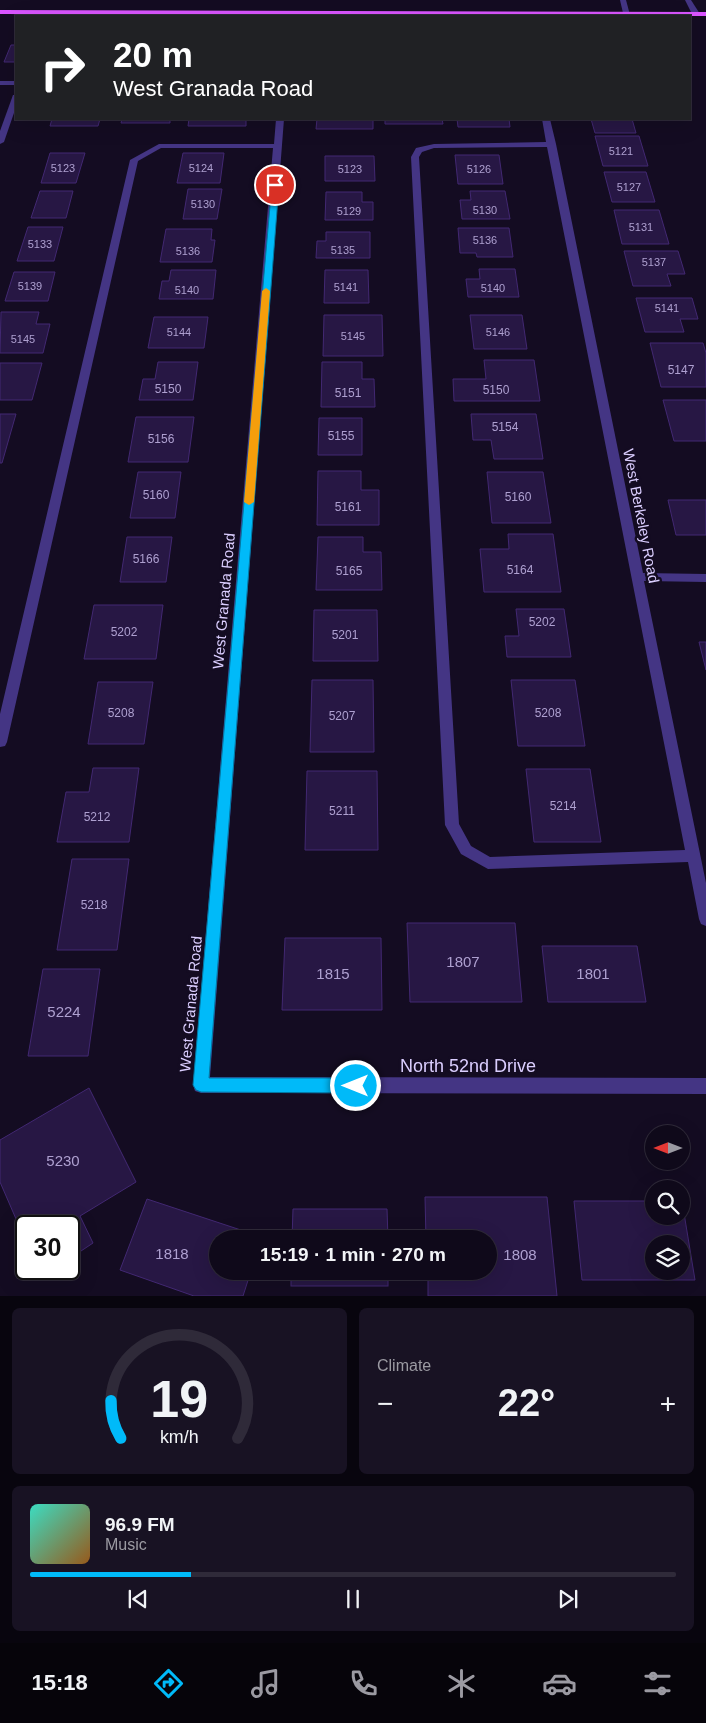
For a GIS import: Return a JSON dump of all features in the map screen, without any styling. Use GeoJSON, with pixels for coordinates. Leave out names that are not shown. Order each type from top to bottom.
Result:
{"type":"FeatureCollection","features":[{"type":"Feature","properties":{"kind":"main road"},"geometry":{"type":"LineString","coordinates":[[0,12],[706,14]]}},
{"type":"Feature","properties":{"kind":"street"},"geometry":{"type":"LineString","coordinates":[[622,0],[627,14]]}},
{"type":"Feature","properties":{"kind":"street"},"geometry":{"type":"LineString","coordinates":[[688,0],[696,14]]}},
{"type":"Feature","properties":{"kind":"street"},"geometry":{"type":"LineString","coordinates":[[0,83],[15,83]]}},
{"type":"Feature","properties":{"kind":"street"},"geometry":{"type":"LineString","coordinates":[[0,142],[15,100]]}},
{"type":"Feature","properties":{"kind":"street","name":"West Granada Road"},"geometry":{"type":"LineString","coordinates":[[201,1085],[280,120]]}},
{"type":"Feature","properties":{"kind":"street","name":"West Berkeley Road"},"geometry":{"type":"LineString","coordinates":[[546,120],[706,919]]}},
{"type":"Feature","properties":{"kind":"street"},"geometry":{"type":"LineString","coordinates":[[552,144],[434,146],[419,150],[415,157],[452,825],[466,850],[488,863],[693,856]]}},
{"type":"Feature","properties":{"kind":"street"},"geometry":{"type":"LineString","coordinates":[[0,742],[134,160],[159,146],[278,146]]}},
{"type":"Feature","properties":{"kind":"street"},"geometry":{"type":"LineString","coordinates":[[638,577],[706,578]]}},
{"type":"Feature","properties":{"kind":"street","name":"North 52nd Drive"},"geometry":{"type":"LineString","coordinates":[[201,1085],[706,1086]]}},
{"type":"Feature","properties":{"kind":"building"},"geometry":{"type":"Polygon","coordinates":[[[11,45],[15,45],[15,62],[4,62],[11,45]]]}},
{"type":"Feature","properties":{"kind":"building"},"geometry":{"type":"Polygon","coordinates":[[[52,120],[100,120],[98,126],[50,126],[52,120]]]}},
{"type":"Feature","properties":{"kind":"building"},"geometry":{"type":"Polygon","coordinates":[[[122,120],[170,120],[170,123],[121,123],[122,120]]]}},
{"type":"Feature","properties":{"kind":"building"},"geometry":{"type":"Polygon","coordinates":[[[189,120],[246,120],[246,126],[188,126],[189,120]]]}},
{"type":"Feature","properties":{"kind":"building"},"geometry":{"type":"Polygon","coordinates":[[[317,120],[373,120],[373,129],[316,129],[317,120]]]}},
{"type":"Feature","properties":{"kind":"building"},"geometry":{"type":"Polygon","coordinates":[[[385,120],[442,120],[443,124],[385,124],[385,120]]]}},
{"type":"Feature","properties":{"kind":"building"},"geometry":{"type":"Polygon","coordinates":[[[457,120],[509,120],[510,127],[458,127],[457,120]]]}},
{"type":"Feature","properties":{"kind":"building"},"geometry":{"type":"Polygon","coordinates":[[[591,120],[632,120],[636,133],[595,133],[591,120]]]}},
{"type":"Feature","properties":{"kind":"building"},"geometry":{"type":"Polygon","coordinates":[[[595,136],[639,136],[648,166],[603,166],[595,136]]]}},
{"type":"Feature","properties":{"kind":"building"},"geometry":{"type":"Polygon","coordinates":[[[50,153],[85,153],[76,183],[41,183],[50,153]]]}},
{"type":"Feature","properties":{"kind":"building"},"geometry":{"type":"Polygon","coordinates":[[[183,153],[224,153],[220,183],[177,183],[183,153]]]}},
{"type":"Feature","properties":{"kind":"building"},"geometry":{"type":"Polygon","coordinates":[[[455,155],[499,155],[503,184],[458,184],[455,155]]]}},
{"type":"Feature","properties":{"kind":"building"},"geometry":{"type":"Polygon","coordinates":[[[325,156],[374,156],[375,181],[325,181],[325,156]]]}},
{"type":"Feature","properties":{"kind":"building"},"geometry":{"type":"Polygon","coordinates":[[[604,172],[646,172],[655,202],[612,202],[604,172]]]}},
{"type":"Feature","properties":{"kind":"building"},"geometry":{"type":"Polygon","coordinates":[[[188,189],[222,189],[217,219],[183,219],[188,189]]]}},
{"type":"Feature","properties":{"kind":"building"},"geometry":{"type":"Polygon","coordinates":[[[40,191],[73,191],[66,218],[31,218],[40,191]]]}},
{"type":"Feature","properties":{"kind":"building"},"geometry":{"type":"Polygon","coordinates":[[[470,191],[505,191],[510,219],[462,219],[460,200],[471,200],[470,191]]]}},
{"type":"Feature","properties":{"kind":"building"},"geometry":{"type":"Polygon","coordinates":[[[326,192],[362,192],[362,202],[373,202],[373,220],[325,220],[326,192]]]}},
{"type":"Feature","properties":{"kind":"building"},"geometry":{"type":"Polygon","coordinates":[[[614,210],[659,210],[669,244],[622,244],[614,210]]]}},
{"type":"Feature","properties":{"kind":"building"},"geometry":{"type":"Polygon","coordinates":[[[28,227],[63,227],[54,261],[17,261],[28,227]]]}},
{"type":"Feature","properties":{"kind":"building"},"geometry":{"type":"Polygon","coordinates":[[[458,228],[509,228],[513,257],[477,257],[476,253],[460,253],[458,228]]]}},
{"type":"Feature","properties":{"kind":"building"},"geometry":{"type":"Polygon","coordinates":[[[166,229],[212,229],[211,240],[215,240],[212,262],[160,262],[166,229]]]}},
{"type":"Feature","properties":{"kind":"building"},"geometry":{"type":"Polygon","coordinates":[[[326,232],[370,232],[370,258],[316,258],[317,241],[326,241],[326,232]]]}},
{"type":"Feature","properties":{"kind":"building"},"geometry":{"type":"Polygon","coordinates":[[[624,251],[678,251],[685,274],[667,274],[671,286],[633,286],[624,251]]]}},
{"type":"Feature","properties":{"kind":"building"},"geometry":{"type":"Polygon","coordinates":[[[479,269],[515,269],[519,297],[468,297],[466,279],[480,279],[479,269]]]}},
{"type":"Feature","properties":{"kind":"building"},"geometry":{"type":"Polygon","coordinates":[[[171,270],[216,270],[213,299],[159,299],[162,281],[169,281],[171,270]]]}},
{"type":"Feature","properties":{"kind":"building"},"geometry":{"type":"Polygon","coordinates":[[[325,270],[368,270],[369,303],[324,303],[325,270]]]}},
{"type":"Feature","properties":{"kind":"building"},"geometry":{"type":"Polygon","coordinates":[[[14,272],[55,272],[48,301],[5,301],[14,272]]]}},
{"type":"Feature","properties":{"kind":"building"},"geometry":{"type":"Polygon","coordinates":[[[636,298],[692,298],[698,319],[680,319],[684,332],[645,332],[636,298]]]}},
{"type":"Feature","properties":{"kind":"building"},"geometry":{"type":"Polygon","coordinates":[[[1,312],[39,312],[36,324],[50,324],[43,353],[0,353],[1,312]]]}},
{"type":"Feature","properties":{"kind":"building"},"geometry":{"type":"Polygon","coordinates":[[[324,315],[382,315],[383,356],[323,356],[324,315]]]}},
{"type":"Feature","properties":{"kind":"building"},"geometry":{"type":"Polygon","coordinates":[[[470,315],[522,315],[527,349],[474,349],[470,315]]]}},
{"type":"Feature","properties":{"kind":"building"},"geometry":{"type":"Polygon","coordinates":[[[154,317],[208,317],[204,348],[148,348],[154,317]]]}},
{"type":"Feature","properties":{"kind":"building"},"geometry":{"type":"Polygon","coordinates":[[[650,343],[703,343],[706,353],[706,387],[661,387],[650,343]]]}},
{"type":"Feature","properties":{"kind":"building"},"geometry":{"type":"Polygon","coordinates":[[[484,360],[534,360],[540,401],[454,401],[453,379],[486,379],[484,360]]]}},
{"type":"Feature","properties":{"kind":"building"},"geometry":{"type":"Polygon","coordinates":[[[158,362],[198,362],[193,400],[139,400],[143,379],[155,379],[158,362]]]}},
{"type":"Feature","properties":{"kind":"building"},"geometry":{"type":"Polygon","coordinates":[[[322,362],[362,362],[362,379],[374,379],[375,407],[321,407],[322,362]]]}},
{"type":"Feature","properties":{"kind":"building"},"geometry":{"type":"Polygon","coordinates":[[[0,363],[42,363],[32,400],[0,400],[0,363]]]}},
{"type":"Feature","properties":{"kind":"building"},"geometry":{"type":"Polygon","coordinates":[[[663,400],[706,400],[706,441],[674,441],[663,400]]]}},
{"type":"Feature","properties":{"kind":"building"},"geometry":{"type":"Polygon","coordinates":[[[0,414],[16,414],[2,463],[0,463],[0,414]]]}},
{"type":"Feature","properties":{"kind":"building"},"geometry":{"type":"Polygon","coordinates":[[[471,414],[536,414],[543,459],[494,459],[491,440],[473,440],[471,414]]]}},
{"type":"Feature","properties":{"kind":"building"},"geometry":{"type":"Polygon","coordinates":[[[136,417],[194,417],[188,462],[128,462],[136,417]]]}},
{"type":"Feature","properties":{"kind":"building"},"geometry":{"type":"Polygon","coordinates":[[[319,418],[362,418],[362,455],[318,455],[319,418]]]}},
{"type":"Feature","properties":{"kind":"building"},"geometry":{"type":"Polygon","coordinates":[[[318,471],[361,471],[361,490],[379,490],[379,525],[317,525],[318,471]]]}},
{"type":"Feature","properties":{"kind":"building"},"geometry":{"type":"Polygon","coordinates":[[[138,472],[181,472],[175,518],[130,518],[138,472]]]}},
{"type":"Feature","properties":{"kind":"building"},"geometry":{"type":"Polygon","coordinates":[[[487,472],[543,472],[551,523],[492,523],[487,472]]]}},
{"type":"Feature","properties":{"kind":"building"},"geometry":{"type":"Polygon","coordinates":[[[668,500],[706,500],[706,535],[676,535],[668,500]]]}},
{"type":"Feature","properties":{"kind":"building"},"geometry":{"type":"Polygon","coordinates":[[[508,534],[553,534],[561,592],[484,592],[480,549],[509,549],[508,534]]]}},
{"type":"Feature","properties":{"kind":"building"},"geometry":{"type":"Polygon","coordinates":[[[127,537],[172,537],[166,582],[120,582],[127,537]]]}},
{"type":"Feature","properties":{"kind":"building"},"geometry":{"type":"Polygon","coordinates":[[[318,537],[363,537],[363,552],[381,552],[382,590],[316,590],[318,537]]]}},
{"type":"Feature","properties":{"kind":"building"},"geometry":{"type":"Polygon","coordinates":[[[94,605],[163,605],[156,659],[84,659],[94,605]]]}},
{"type":"Feature","properties":{"kind":"building"},"geometry":{"type":"Polygon","coordinates":[[[516,609],[564,609],[571,657],[507,657],[505,636],[519,636],[516,609]]]}},
{"type":"Feature","properties":{"kind":"building"},"geometry":{"type":"Polygon","coordinates":[[[314,610],[377,610],[378,661],[313,661],[314,610]]]}},
{"type":"Feature","properties":{"kind":"building"},"geometry":{"type":"Polygon","coordinates":[[[699,642],[706,642],[706,670],[699,642]]]}},
{"type":"Feature","properties":{"kind":"building"},"geometry":{"type":"Polygon","coordinates":[[[312,680],[373,680],[374,752],[310,752],[312,680]]]}},
{"type":"Feature","properties":{"kind":"building"},"geometry":{"type":"Polygon","coordinates":[[[511,680],[575,680],[585,746],[518,746],[511,680]]]}},
{"type":"Feature","properties":{"kind":"building"},"geometry":{"type":"Polygon","coordinates":[[[98,682],[153,682],[144,744],[88,744],[98,682]]]}},
{"type":"Feature","properties":{"kind":"building"},"geometry":{"type":"Polygon","coordinates":[[[93,768],[139,768],[129,842],[57,842],[66,792],[89,792],[93,768]]]}},
{"type":"Feature","properties":{"kind":"building"},"geometry":{"type":"Polygon","coordinates":[[[526,769],[590,769],[601,842],[534,842],[526,769]]]}},
{"type":"Feature","properties":{"kind":"building"},"geometry":{"type":"Polygon","coordinates":[[[307,771],[377,771],[378,850],[305,850],[307,771]]]}},
{"type":"Feature","properties":{"kind":"building"},"geometry":{"type":"Polygon","coordinates":[[[72,859],[129,859],[117,950],[57,950],[72,859]]]}},
{"type":"Feature","properties":{"kind":"building"},"geometry":{"type":"Polygon","coordinates":[[[407,923],[515,923],[522,1002],[410,1002],[407,923]]]}},
{"type":"Feature","properties":{"kind":"building"},"geometry":{"type":"Polygon","coordinates":[[[285,938],[381,938],[382,1010],[282,1010],[285,938]]]}},
{"type":"Feature","properties":{"kind":"building"},"geometry":{"type":"Polygon","coordinates":[[[542,946],[637,946],[646,1002],[548,1002],[542,946]]]}},
{"type":"Feature","properties":{"kind":"building"},"geometry":{"type":"Polygon","coordinates":[[[43,969],[100,969],[88,1056],[28,1056],[43,969]]]}},
{"type":"Feature","properties":{"kind":"building"},"geometry":{"type":"Polygon","coordinates":[[[89,1088],[136,1182],[80,1216],[15,1215],[15,1217],[0,1182],[0,1140],[89,1088]]]}},
{"type":"Feature","properties":{"kind":"building"},"geometry":{"type":"Polygon","coordinates":[[[425,1197],[547,1197],[557,1296],[428,1296],[428,1280],[497,1280],[497,1230],[426,1230],[425,1197]]]}},
{"type":"Feature","properties":{"kind":"building"},"geometry":{"type":"Polygon","coordinates":[[[147,1199],[241,1230],[209,1230],[209,1280],[248,1280],[243,1296],[194,1296],[120,1270],[147,1199]]]}},
{"type":"Feature","properties":{"kind":"building"},"geometry":{"type":"Polygon","coordinates":[[[574,1201],[645,1201],[645,1225],[686,1225],[688,1235],[645,1235],[645,1280],[582,1280],[574,1201]]]}},
{"type":"Feature","properties":{"kind":"building"},"geometry":{"type":"Polygon","coordinates":[[[293,1209],[387,1209],[388,1230],[292,1230],[293,1209]]]}},
{"type":"Feature","properties":{"kind":"building"},"geometry":{"type":"Polygon","coordinates":[[[80,1216],[93,1243],[80,1252],[80,1216]]]}},
{"type":"Feature","properties":{"kind":"building"},"geometry":{"type":"Polygon","coordinates":[[[690,1250],[695,1280],[690,1280],[690,1250]]]}},
{"type":"Feature","properties":{"kind":"building"},"geometry":{"type":"Polygon","coordinates":[[[291,1280],[388,1280],[388,1286],[291,1286],[291,1280]]]}},
{"type":"Feature","properties":{"kind":"slow traffic"},"geometry":{"type":"LineString","coordinates":[[249,502],[266,291]]}},
{"type":"Feature","properties":{"kind":"route"},"geometry":{"type":"LineString","coordinates":[[275,185],[201,1085],[356,1086]]}}]}
